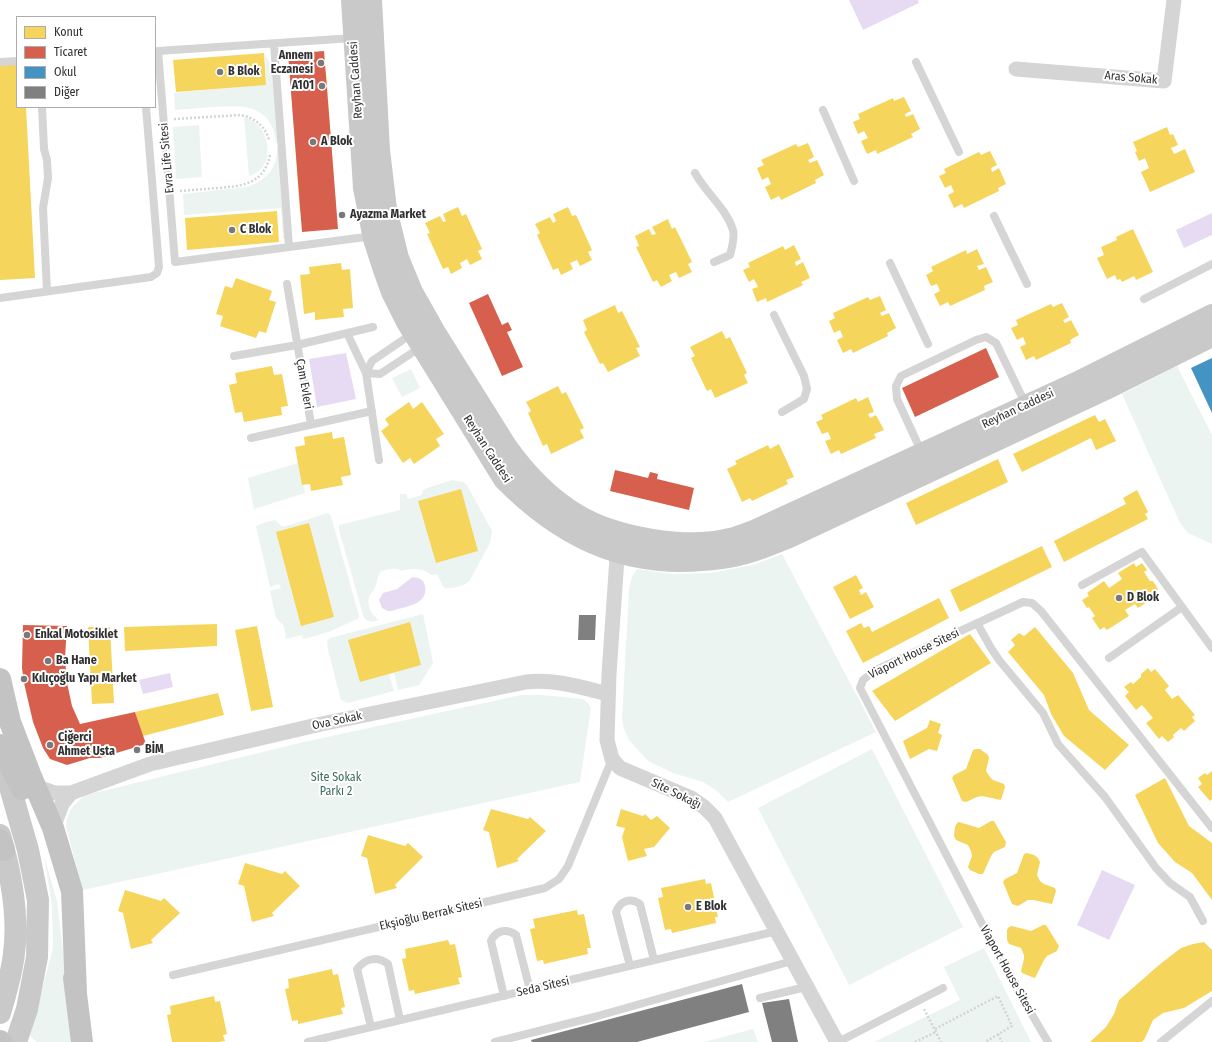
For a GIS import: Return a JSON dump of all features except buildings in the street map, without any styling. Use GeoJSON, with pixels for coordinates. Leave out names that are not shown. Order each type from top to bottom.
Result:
{"type":"FeatureCollection","features":[{"type":"Feature","properties":{"kind":"highway"},"geometry":{"type":"LineString","coordinates":[[0,679],[10,722],[53,828],[72,891],[76,993]]}},
{"type":"Feature","properties":{"kind":"highway"},"geometry":{"type":"LineString","coordinates":[[0,744],[27,799],[62,882],[82,1042]]}},
{"type":"Feature","properties":{"kind":"main road","name":"Reyhan Caddesi"},"geometry":{"type":"LineString","coordinates":[[352,0],[353,38],[364,188],[373,236],[392,292],[422,337],[506,446],[518,464],[558,502],[578,516],[600,526],[618,542],[659,541],[683,543],[730,539],[826,509],[1112,386],[1212,336]]}},
{"type":"Feature","properties":{"kind":"main road","name":"Reyhan Caddesi"},"geometry":{"type":"LineString","coordinates":[[371,0],[379,150],[386,209],[398,258],[412,292],[422,337]]}},
{"type":"Feature","properties":{"kind":"main road","name":"Reyhan Caddesi"},"geometry":{"type":"LineString","coordinates":[[826,509],[922,453],[1076,383],[1212,315]]}},
{"type":"Feature","properties":{"kind":"main road"},"geometry":{"type":"LineString","coordinates":[[0,750],[28,850],[38,900],[37,957],[27,1009],[16,1042]]}},
{"type":"Feature","properties":{"kind":"main road"},"geometry":{"type":"LineString","coordinates":[[0,1012],[6,992],[14,952],[15,910],[1,841]]}},
{"type":"Feature","properties":{"kind":"street","name":"Aras Sokak"},"geometry":{"type":"LineString","coordinates":[[1016,69],[1164,81],[1174,0]]}},
{"type":"Feature","properties":{"kind":"street"},"geometry":{"type":"LineString","coordinates":[[612,759],[607,740],[608,694],[618,542]]}},
{"type":"Feature","properties":{"kind":"street","name":"Ova Sokak"},"geometry":{"type":"LineString","coordinates":[[35,786],[55,793],[71,793],[150,764],[321,724],[526,682],[561,682],[608,694]]}},
{"type":"Feature","properties":{"kind":"street","name":"Site Sokağı"},"geometry":{"type":"LineString","coordinates":[[612,759],[620,768],[691,798],[704,807],[715,818],[806,987],[838,1042]]}},
{"type":"Feature","properties":{"kind":"street"},"geometry":{"type":"LineString","coordinates":[[53,828],[62,804],[71,793]]}},
{"type":"Feature","properties":{"kind":"lane","name":"Evra Life Sitesi"},"geometry":{"type":"LineString","coordinates":[[353,38],[158,51],[175,262],[373,236]]}},
{"type":"Feature","properties":{"kind":"lane"},"geometry":{"type":"LineString","coordinates":[[274,44],[289,247]]}},
{"type":"Feature","properties":{"kind":"lane"},"geometry":{"type":"LineString","coordinates":[[0,62],[16,61]]}},
{"type":"Feature","properties":{"kind":"lane"},"geometry":{"type":"LineString","coordinates":[[916,62],[959,152]]}},
{"type":"Feature","properties":{"kind":"lane"},"geometry":{"type":"LineString","coordinates":[[42,108],[44,149],[47,160],[48,178],[43,208],[47,291]]}},
{"type":"Feature","properties":{"kind":"lane"},"geometry":{"type":"LineString","coordinates":[[0,298],[151,277],[158,271],[159,267],[146,108]]}},
{"type":"Feature","properties":{"kind":"lane"},"geometry":{"type":"LineString","coordinates":[[823,110],[854,181]]}},
{"type":"Feature","properties":{"kind":"lane"},"geometry":{"type":"LineString","coordinates":[[695,173],[700,183],[722,210],[733,231],[733,242],[730,255],[714,262]]}},
{"type":"Feature","properties":{"kind":"lane"},"geometry":{"type":"LineString","coordinates":[[994,216],[1027,284]]}},
{"type":"Feature","properties":{"kind":"lane"},"geometry":{"type":"LineString","coordinates":[[890,263],[928,344]]}},
{"type":"Feature","properties":{"kind":"lane"},"geometry":{"type":"LineString","coordinates":[[1144,299],[1212,264]]}},
{"type":"Feature","properties":{"kind":"lane","name":"Çam Evleri"},"geometry":{"type":"LineString","coordinates":[[287,284],[311,424]]}},
{"type":"Feature","properties":{"kind":"lane"},"geometry":{"type":"LineString","coordinates":[[774,315],[804,376],[807,389],[804,399],[782,412]]}},
{"type":"Feature","properties":{"kind":"lane","name":"Çam Evleri"},"geometry":{"type":"LineString","coordinates":[[234,356],[297,345],[373,327]]}},
{"type":"Feature","properties":{"kind":"lane"},"geometry":{"type":"LineString","coordinates":[[347,333],[366,373],[379,460]]}},
{"type":"Feature","properties":{"kind":"lane"},"geometry":{"type":"LineString","coordinates":[[366,373],[372,361],[422,337]]}},
{"type":"Feature","properties":{"kind":"lane"},"geometry":{"type":"LineString","coordinates":[[366,373],[380,374],[422,337]]}},
{"type":"Feature","properties":{"kind":"lane"},"geometry":{"type":"LineString","coordinates":[[922,453],[897,399],[896,386],[901,376],[976,340],[986,337],[996,343],[1026,406]]}},
{"type":"Feature","properties":{"kind":"lane","name":"Çam Evleri"},"geometry":{"type":"LineString","coordinates":[[251,438],[372,411]]}},
{"type":"Feature","properties":{"kind":"lane"},"geometry":{"type":"LineString","coordinates":[[1082,586],[1142,552],[1212,648]]}},
{"type":"Feature","properties":{"kind":"lane","name":"Viaport House Sitesi"},"geometry":{"type":"LineString","coordinates":[[1048,1042],[1007,972],[860,688],[863,680],[874,671],[1023,602],[1032,603],[1041,611],[1212,828]]}},
{"type":"Feature","properties":{"kind":"lane"},"geometry":{"type":"LineString","coordinates":[[1109,658],[1182,607]]}},
{"type":"Feature","properties":{"kind":"lane"},"geometry":{"type":"LineString","coordinates":[[977,623],[999,660],[1043,713],[1058,744],[1105,797],[1156,868],[1170,883],[1190,897],[1203,921]]}},
{"type":"Feature","properties":{"kind":"lane","name":"Ekşioğlu Berrak Sitesi"},"geometry":{"type":"LineString","coordinates":[[173,975],[544,888],[559,879],[568,866],[612,759]]}},
{"type":"Feature","properties":{"kind":"lane"},"geometry":{"type":"LineString","coordinates":[[630,966],[616,912],[620,904],[628,900],[632,900],[640,904],[654,960]]}},
{"type":"Feature","properties":{"kind":"lane"},"geometry":{"type":"LineString","coordinates":[[504,996],[491,941],[496,934],[504,930],[508,930],[516,935],[530,990]]}},
{"type":"Feature","properties":{"kind":"lane","name":"Seda Sitesi"},"geometry":{"type":"LineString","coordinates":[[308,1042],[777,931]]}},
{"type":"Feature","properties":{"kind":"lane"},"geometry":{"type":"LineString","coordinates":[[371,1027],[358,969],[365,961],[370,959],[379,959],[388,964],[400,1020]]}},
{"type":"Feature","properties":{"kind":"lane"},"geometry":{"type":"LineString","coordinates":[[495,1042],[594,1017],[792,961]]}},
{"type":"Feature","properties":{"kind":"lane"},"geometry":{"type":"LineString","coordinates":[[760,998],[806,987]]}},
{"type":"Feature","properties":{"kind":"lane"},"geometry":{"type":"LineString","coordinates":[[838,1042],[942,988]]}},
{"type":"Feature","properties":{"kind":"lane"},"geometry":{"type":"LineString","coordinates":[[1163,1041],[1212,1000]]}},
{"type":"Feature","properties":{"kind":"path"},"geometry":{"type":"LineString","coordinates":[[163,119],[241,115],[259,123],[268,134],[270,141]]}},
{"type":"Feature","properties":{"kind":"path"},"geometry":{"type":"LineString","coordinates":[[169,192],[235,187],[249,183],[255,180],[265,169],[270,156],[271,148]]}},
{"type":"Feature","properties":{"kind":"path"},"geometry":{"type":"LineString","coordinates":[[915,1042],[998,996],[1012,1026],[985,1042]]}},
{"type":"Feature","properties":{"kind":"path"},"geometry":{"type":"LineString","coordinates":[[920,1000],[941,1042]]}},
{"type":"Feature","properties":{"kind":"path"},"geometry":{"type":"LineString","coordinates":[[998,1034],[1002,1042]]}},
{"type":"Feature","properties":{"kind":"green space"},"geometry":{"type":"Polygon","coordinates":[[[265,54],[273,70],[280,143],[276,143],[269,121],[262,114],[245,107],[235,106],[175,110],[174,93],[266,84],[265,54]]]}},
{"type":"Feature","properties":{"kind":"green space"},"geometry":{"type":"Polygon","coordinates":[[[244,117],[253,121],[260,128],[265,136],[268,146],[264,165],[258,172],[249,176],[244,117]]]}},
{"type":"Feature","properties":{"kind":"green space"},"geometry":{"type":"Polygon","coordinates":[[[199,125],[202,177],[176,179],[173,127],[199,125]]]}},
{"type":"Feature","properties":{"kind":"green space"},"geometry":{"type":"Polygon","coordinates":[[[281,148],[288,238],[283,239],[281,208],[184,215],[183,194],[247,187],[264,178],[269,173],[275,163],[277,149],[281,148]]]}},
{"type":"Feature","properties":{"kind":"green space"},"geometry":{"type":"Polygon","coordinates":[[[1177,366],[1212,435],[1212,544],[1188,533],[1180,523],[1122,394],[1177,366]]]}},
{"type":"Feature","properties":{"kind":"green space"},"geometry":{"type":"Polygon","coordinates":[[[411,369],[420,388],[402,397],[392,378],[411,369]]]}},
{"type":"Feature","properties":{"kind":"green space"},"geometry":{"type":"Polygon","coordinates":[[[298,463],[305,493],[254,509],[248,478],[298,463]]]}},
{"type":"Feature","properties":{"kind":"green space"},"geometry":{"type":"Polygon","coordinates":[[[452,480],[463,482],[467,485],[492,531],[490,543],[470,580],[458,587],[444,588],[437,574],[431,575],[417,569],[402,571],[392,569],[381,571],[368,602],[371,612],[379,620],[371,621],[364,618],[339,530],[339,525],[400,510],[400,494],[406,494],[408,499],[422,495],[423,490],[452,480]]]}},
{"type":"Feature","properties":{"kind":"green space"},"geometry":{"type":"Polygon","coordinates":[[[328,513],[331,516],[359,616],[358,619],[316,636],[303,639],[302,635],[286,639],[284,626],[276,618],[270,591],[281,588],[279,584],[270,587],[256,526],[275,520],[283,527],[328,513]]]}},
{"type":"Feature","properties":{"kind":"green space"},"geometry":{"type":"Polygon","coordinates":[[[782,554],[876,732],[728,802],[717,791],[703,782],[673,773],[648,761],[629,740],[624,729],[622,719],[629,589],[637,569],[672,574],[710,573],[753,565],[782,554]]]}},
{"type":"Feature","properties":{"kind":"green space"},"geometry":{"type":"Polygon","coordinates":[[[423,614],[433,663],[419,685],[398,690],[394,672],[389,674],[394,691],[348,703],[341,700],[327,641],[330,638],[423,614]]]}},
{"type":"Feature","properties":{"kind":"green space","name":"Site Sokak Parkı 2"},"geometry":{"type":"Polygon","coordinates":[[[521,695],[542,695],[583,699],[588,703],[591,708],[580,782],[83,890],[66,827],[69,812],[86,795],[304,742],[521,695]]]}},
{"type":"Feature","properties":{"kind":"green space"},"geometry":{"type":"Polygon","coordinates":[[[872,749],[963,927],[849,985],[758,808],[872,749]]]}},
{"type":"Feature","properties":{"kind":"green space"},"geometry":{"type":"Polygon","coordinates":[[[44,856],[57,901],[74,1042],[36,1042],[30,1035],[53,948],[52,905],[44,856]]]}},
{"type":"Feature","properties":{"kind":"green space"},"geometry":{"type":"Polygon","coordinates":[[[984,948],[1031,1042],[874,1042],[960,1000],[944,967],[984,948]]]}},
{"type":"Feature","properties":{"kind":"green space"},"geometry":{"type":"Polygon","coordinates":[[[753,1029],[758,1042],[704,1042],[753,1029]]]}},
{"type":"Feature","properties":{"kind":"shaded area"},"geometry":{"type":"Polygon","coordinates":[[[849,0],[918,0],[919,3],[863,30],[849,0]]]}},
{"type":"Feature","properties":{"kind":"shaded area"},"geometry":{"type":"Polygon","coordinates":[[[1212,213],[1212,235],[1184,248],[1176,230],[1212,213]]]}},
{"type":"Feature","properties":{"kind":"shaded area"},"geometry":{"type":"Polygon","coordinates":[[[346,353],[356,399],[317,407],[309,359],[346,353]]]}},
{"type":"Feature","properties":{"kind":"shaded area"},"geometry":{"type":"Polygon","coordinates":[[[413,577],[421,579],[425,586],[423,597],[419,601],[409,606],[391,611],[382,608],[379,600],[383,593],[397,589],[413,577]]]}},
{"type":"Feature","properties":{"kind":"shaded area"},"geometry":{"type":"Polygon","coordinates":[[[170,673],[173,687],[143,694],[139,680],[170,673]]]}},
{"type":"Feature","properties":{"kind":"shaded area"},"geometry":{"type":"Polygon","coordinates":[[[1102,870],[1135,885],[1109,940],[1077,925],[1102,870]]]}},
{"type":"Feature","properties":{"kind":"place","name":"Annem Eczanesi"},"geometry":{"type":"Point","coordinates":[321,63]}},
{"type":"Feature","properties":{"kind":"place","name":"B Blok"},"geometry":{"type":"Point","coordinates":[220,72]}},
{"type":"Feature","properties":{"kind":"place","name":"A101"},"geometry":{"type":"Point","coordinates":[322,86]}},
{"type":"Feature","properties":{"kind":"place","name":"A Blok"},"geometry":{"type":"Point","coordinates":[313,142]}},
{"type":"Feature","properties":{"kind":"place","name":"Ayazma Market"},"geometry":{"type":"Point","coordinates":[342,215]}},
{"type":"Feature","properties":{"kind":"place","name":"C Blok"},"geometry":{"type":"Point","coordinates":[232,230]}},
{"type":"Feature","properties":{"kind":"place","name":"D Blok"},"geometry":{"type":"Point","coordinates":[1119,598]}},
{"type":"Feature","properties":{"kind":"place","name":"Enkal Motosiklet"},"geometry":{"type":"Point","coordinates":[27,635]}},
{"type":"Feature","properties":{"kind":"place","name":"Ba Hane"},"geometry":{"type":"Point","coordinates":[48,661]}},
{"type":"Feature","properties":{"kind":"place","name":"Kılıçoğlu Yapı Market"},"geometry":{"type":"Point","coordinates":[24,679]}},
{"type":"Feature","properties":{"kind":"place","name":"Ciğerci Ahmet Usta"},"geometry":{"type":"Point","coordinates":[50,745]}},
{"type":"Feature","properties":{"kind":"place","name":"BİM"},"geometry":{"type":"Point","coordinates":[137,750]}},
{"type":"Feature","properties":{"kind":"place","name":"E Blok"},"geometry":{"type":"Point","coordinates":[688,907]}}]}
